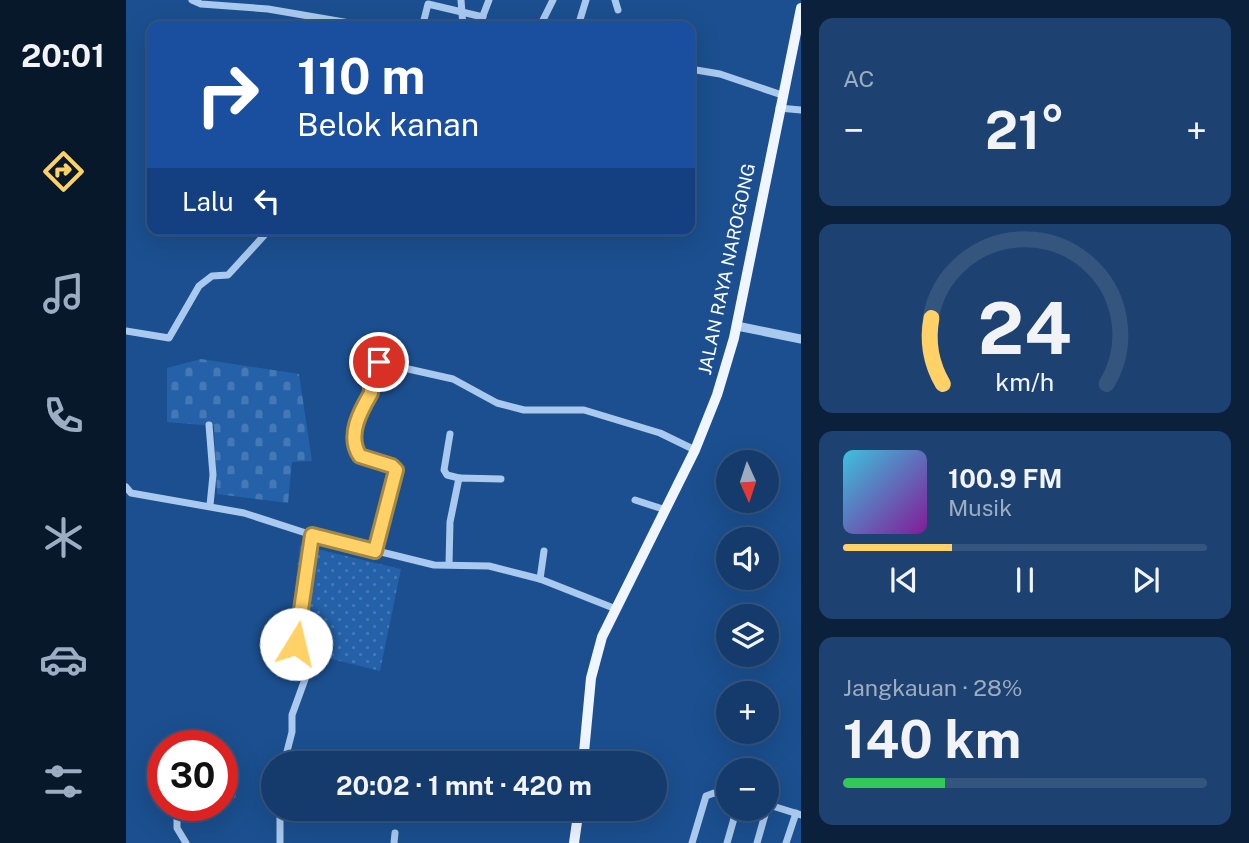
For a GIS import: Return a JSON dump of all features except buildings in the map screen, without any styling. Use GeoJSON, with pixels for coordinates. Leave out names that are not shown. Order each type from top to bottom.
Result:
{"type":"FeatureCollection","features":[{"type":"Feature","properties":{"kind":"main road","name":"JALAN RAYA NAROGONG"},"geometry":{"type":"LineString","coordinates":[[584,751],[592,667],[616,609],[695,450],[717,395],[737,326],[801,8]]}},
{"type":"Feature","properties":{"kind":"main road"},"geometry":{"type":"LineString","coordinates":[[574,843],[577,821]]}},
{"type":"Feature","properties":{"kind":"street"},"geometry":{"type":"LineString","coordinates":[[192,0],[201,4],[236,5],[340,21]]}},
{"type":"Feature","properties":{"kind":"street"},"geometry":{"type":"LineString","coordinates":[[461,0],[462,21]]}},
{"type":"Feature","properties":{"kind":"street"},"geometry":{"type":"LineString","coordinates":[[481,21],[489,0]]}},
{"type":"Feature","properties":{"kind":"street"},"geometry":{"type":"LineString","coordinates":[[542,21],[553,0]]}},
{"type":"Feature","properties":{"kind":"street"},"geometry":{"type":"LineString","coordinates":[[580,21],[586,0]]}},
{"type":"Feature","properties":{"kind":"street"},"geometry":{"type":"LineString","coordinates":[[615,0],[618,10]]}},
{"type":"Feature","properties":{"kind":"street"},"geometry":{"type":"LineString","coordinates":[[424,21],[427,5],[483,16]]}},
{"type":"Feature","properties":{"kind":"street"},"geometry":{"type":"LineString","coordinates":[[318,17],[318,21]]}},
{"type":"Feature","properties":{"kind":"street"},"geometry":{"type":"LineString","coordinates":[[695,70],[720,74],[782,95]]}},
{"type":"Feature","properties":{"kind":"street"},"geometry":{"type":"LineString","coordinates":[[779,108],[801,110]]}},
{"type":"Feature","properties":{"kind":"street"},"geometry":{"type":"LineString","coordinates":[[126,331],[169,338],[199,286],[207,278],[228,275],[265,235]]}},
{"type":"Feature","properties":{"kind":"street"},"geometry":{"type":"LineString","coordinates":[[737,326],[801,339]]}},
{"type":"Feature","properties":{"kind":"street"},"geometry":{"type":"LineString","coordinates":[[375,551],[396,470],[392,466],[360,456],[355,433],[362,405],[371,393],[371,368],[377,362],[453,379],[498,403],[524,410],[584,410],[660,433],[695,450]]}},
{"type":"Feature","properties":{"kind":"street"},"geometry":{"type":"LineString","coordinates":[[209,425],[213,475],[210,505]]}},
{"type":"Feature","properties":{"kind":"street"},"geometry":{"type":"LineString","coordinates":[[450,434],[444,470],[447,475],[501,480]]}},
{"type":"Feature","properties":{"kind":"street"},"geometry":{"type":"LineString","coordinates":[[449,564],[450,522],[459,478]]}},
{"type":"Feature","properties":{"kind":"street"},"geometry":{"type":"LineString","coordinates":[[126,488],[131,493],[210,505],[312,535],[434,565],[489,566],[540,579],[616,609]]}},
{"type":"Feature","properties":{"kind":"street"},"geometry":{"type":"LineString","coordinates":[[635,500],[666,510]]}},
{"type":"Feature","properties":{"kind":"street"},"geometry":{"type":"LineString","coordinates":[[287,751],[292,732],[292,715],[312,660],[296,644],[312,535]]}},
{"type":"Feature","properties":{"kind":"street"},"geometry":{"type":"LineString","coordinates":[[540,579],[544,551]]}},
{"type":"Feature","properties":{"kind":"street"},"geometry":{"type":"LineString","coordinates":[[692,843],[706,796],[716,793]]}},
{"type":"Feature","properties":{"kind":"street"},"geometry":{"type":"LineString","coordinates":[[779,808],[798,814],[786,843]]}},
{"type":"Feature","properties":{"kind":"street"},"geometry":{"type":"LineString","coordinates":[[177,821],[177,828],[186,843]]}},
{"type":"Feature","properties":{"kind":"street"},"geometry":{"type":"LineString","coordinates":[[280,821],[280,843]]}},
{"type":"Feature","properties":{"kind":"street"},"geometry":{"type":"LineString","coordinates":[[727,843],[733,821]]}},
{"type":"Feature","properties":{"kind":"street"},"geometry":{"type":"LineString","coordinates":[[757,843],[763,821]]}},
{"type":"Feature","properties":{"kind":"street"},"geometry":{"type":"LineString","coordinates":[[394,843],[395,833]]}},
{"type":"Feature","properties":{"kind":"green space"},"geometry":{"type":"Polygon","coordinates":[[[201,359],[299,374],[312,461],[292,462],[288,503],[217,494],[214,426],[167,422],[167,368],[201,359]]]}},
{"type":"Feature","properties":{"kind":"green space"},"geometry":{"type":"Polygon","coordinates":[[[300,545],[401,569],[380,671],[288,648],[300,545]]]}},
{"type":"Feature","properties":{"kind":"route"},"geometry":{"type":"LineString","coordinates":[[296,644],[312,535],[375,551],[396,470],[392,466],[360,456],[356,450],[355,433],[362,405],[372,390],[369,383],[372,365],[379,362]]}}]}
